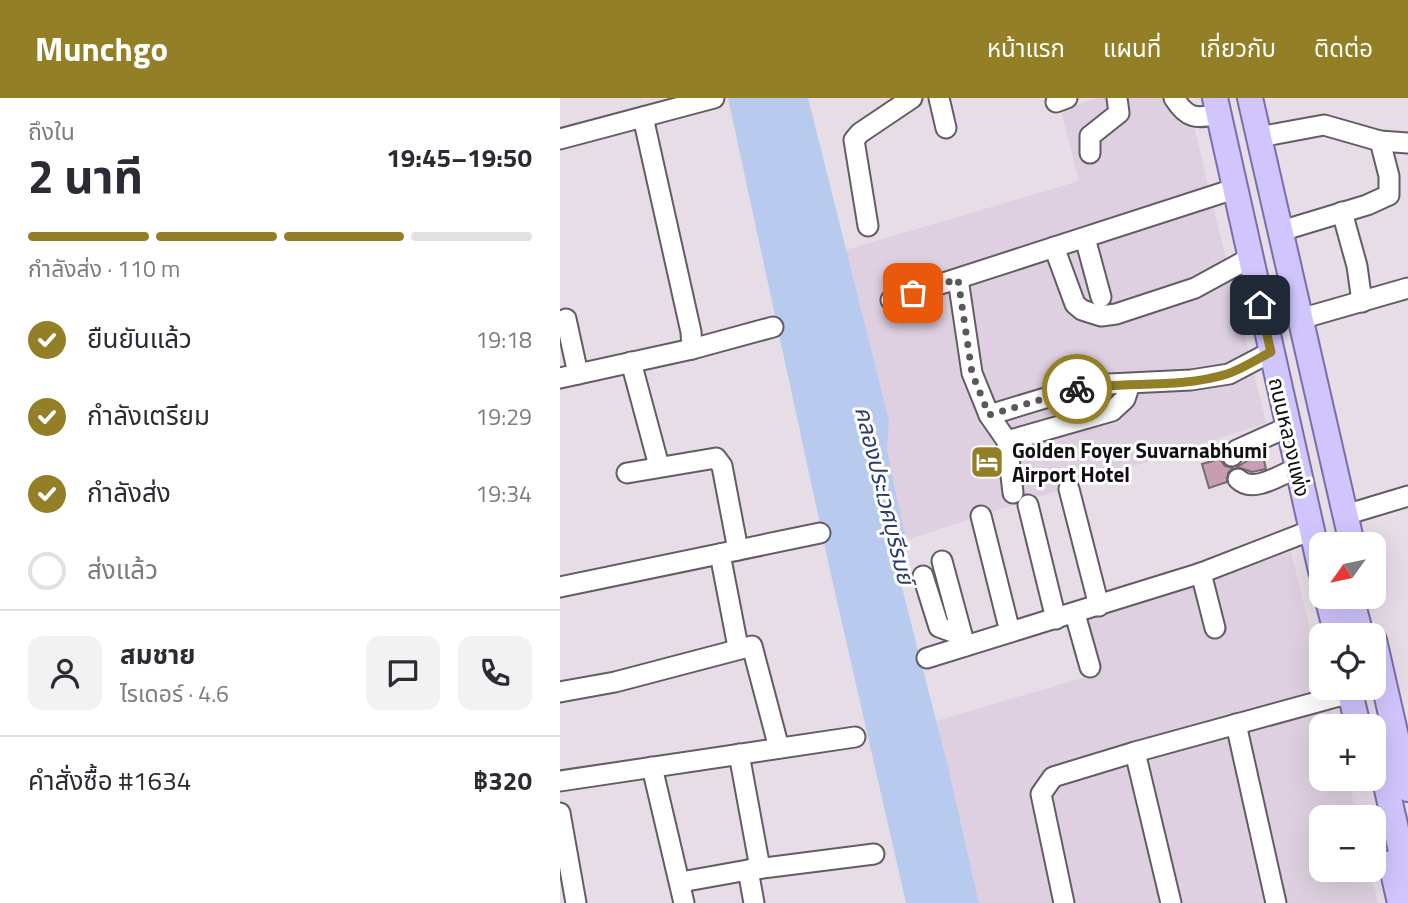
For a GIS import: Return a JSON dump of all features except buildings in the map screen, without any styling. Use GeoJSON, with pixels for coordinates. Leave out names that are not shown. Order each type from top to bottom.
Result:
{"type":"FeatureCollection","features":[{"type":"Feature","properties":{"kind":"main road","name":"ถนนหลวงแพ่ง"},"geometry":{"type":"LineString","coordinates":[[1250,98],[1349,532]]}},
{"type":"Feature","properties":{"kind":"main road","name":"ถนนหลวงแพ่ง"},"geometry":{"type":"LineString","coordinates":[[1222,103],[1234,189],[1250,258],[1283,352],[1288,427],[1297,468],[1319,532]]}},
{"type":"Feature","properties":{"kind":"main road"},"geometry":{"type":"LineString","coordinates":[[1222,103],[1320,532]]}},
{"type":"Feature","properties":{"kind":"main road"},"geometry":{"type":"LineString","coordinates":[[1262,147],[1283,352],[1336,532]]}},
{"type":"Feature","properties":{"kind":"main road"},"geometry":{"type":"LineString","coordinates":[[1386,693],[1408,787]]}},
{"type":"Feature","properties":{"kind":"main road"},"geometry":{"type":"LineString","coordinates":[[1364,700],[1408,817]]}},
{"type":"Feature","properties":{"kind":"main road"},"geometry":{"type":"LineString","coordinates":[[1386,785],[1408,881]]}},
{"type":"Feature","properties":{"kind":"main road"},"geometry":{"type":"LineString","coordinates":[[1374,791],[1400,903]]}},
{"type":"Feature","properties":{"kind":"street"},"geometry":{"type":"LineString","coordinates":[[560,139],[714,98]]}},
{"type":"Feature","properties":{"kind":"street"},"geometry":{"type":"LineString","coordinates":[[868,226],[854,141],[860,133],[912,98]]}},
{"type":"Feature","properties":{"kind":"street"},"geometry":{"type":"LineString","coordinates":[[939,98],[946,128]]}},
{"type":"Feature","properties":{"kind":"street"},"geometry":{"type":"LineString","coordinates":[[1090,153],[1090,135],[1119,113],[1117,98]]}},
{"type":"Feature","properties":{"kind":"street"},"geometry":{"type":"LineString","coordinates":[[1174,98],[1188,116],[1197,119],[1222,103]]}},
{"type":"Feature","properties":{"kind":"street"},"geometry":{"type":"LineString","coordinates":[[643,117],[691,332],[692,349]]}},
{"type":"Feature","properties":{"kind":"street"},"geometry":{"type":"LineString","coordinates":[[1262,147],[1324,125],[1380,141],[1408,143]]}},
{"type":"Feature","properties":{"kind":"street"},"geometry":{"type":"LineString","coordinates":[[1281,231],[1389,195],[1389,176],[1380,141]]}},
{"type":"Feature","properties":{"kind":"street"},"geometry":{"type":"LineString","coordinates":[[891,300],[1234,189]]}},
{"type":"Feature","properties":{"kind":"street"},"geometry":{"type":"LineString","coordinates":[[1342,212],[1357,266],[1362,302]]}},
{"type":"Feature","properties":{"kind":"street"},"geometry":{"type":"LineString","coordinates":[[1085,238],[1101,297]]}},
{"type":"Feature","properties":{"kind":"street"},"geometry":{"type":"LineString","coordinates":[[1054,247],[1075,304],[1082,310],[1101,316],[1116,314],[1195,288],[1227,268],[1250,258]]}},
{"type":"Feature","properties":{"kind":"street"},"geometry":{"type":"LineString","coordinates":[[958,279],[972,373],[989,415],[1007,441],[1021,499],[1065,616],[1090,667]]}},
{"type":"Feature","properties":{"kind":"street"},"geometry":{"type":"LineString","coordinates":[[1300,319],[1408,288]]}},
{"type":"Feature","properties":{"kind":"street"},"geometry":{"type":"LineString","coordinates":[[566,318],[569,376],[692,349],[773,327]]}},
{"type":"Feature","properties":{"kind":"street"},"geometry":{"type":"LineString","coordinates":[[989,415],[1075,389],[1110,384],[1191,380],[1228,374],[1283,352]]}},
{"type":"Feature","properties":{"kind":"street"},"geometry":{"type":"LineString","coordinates":[[631,362],[659,466]]}},
{"type":"Feature","properties":{"kind":"street"},"geometry":{"type":"LineString","coordinates":[[1007,441],[1112,411],[1125,399],[1130,384]]}},
{"type":"Feature","properties":{"kind":"street"},"geometry":{"type":"LineString","coordinates":[[1232,456],[1237,450],[1288,427]]}},
{"type":"Feature","properties":{"kind":"street"},"geometry":{"type":"LineString","coordinates":[[627,473],[712,457],[720,461],[738,648]]}},
{"type":"Feature","properties":{"kind":"street"},"geometry":{"type":"LineString","coordinates":[[1238,479],[1254,486],[1297,468]]}},
{"type":"Feature","properties":{"kind":"street"},"geometry":{"type":"LineString","coordinates":[[1069,489],[1099,606]]}},
{"type":"Feature","properties":{"kind":"street"},"geometry":{"type":"LineString","coordinates":[[1345,515],[1408,496]]}},
{"type":"Feature","properties":{"kind":"street"},"geometry":{"type":"LineString","coordinates":[[981,516],[1010,632]]}},
{"type":"Feature","properties":{"kind":"street"},"geometry":{"type":"LineString","coordinates":[[560,587],[820,533]]}},
{"type":"Feature","properties":{"kind":"street"},"geometry":{"type":"LineString","coordinates":[[927,658],[963,640],[1010,632],[1309,541]]}},
{"type":"Feature","properties":{"kind":"street"},"geometry":{"type":"LineString","coordinates":[[942,561],[963,640]]}},
{"type":"Feature","properties":{"kind":"street"},"geometry":{"type":"LineString","coordinates":[[1201,573],[1215,628]]}},
{"type":"Feature","properties":{"kind":"street"},"geometry":{"type":"LineString","coordinates":[[923,576],[939,627],[963,640]]}},
{"type":"Feature","properties":{"kind":"street"},"geometry":{"type":"LineString","coordinates":[[560,692],[615,682],[752,646],[779,748]]}},
{"type":"Feature","properties":{"kind":"street"},"geometry":{"type":"LineString","coordinates":[[1064,903],[1041,794],[1054,777],[1317,700]]}},
{"type":"Feature","properties":{"kind":"street"},"geometry":{"type":"LineString","coordinates":[[1236,723],[1276,903]]}},
{"type":"Feature","properties":{"kind":"street"},"geometry":{"type":"LineString","coordinates":[[560,781],[855,737]]}},
{"type":"Feature","properties":{"kind":"street"},"geometry":{"type":"LineString","coordinates":[[1135,752],[1171,903]]}},
{"type":"Feature","properties":{"kind":"street"},"geometry":{"type":"LineString","coordinates":[[739,754],[754,869],[754,903]]}},
{"type":"Feature","properties":{"kind":"street"},"geometry":{"type":"LineString","coordinates":[[652,767],[684,903]]}},
{"type":"Feature","properties":{"kind":"street"},"geometry":{"type":"LineString","coordinates":[[560,813],[563,848],[576,903]]}},
{"type":"Feature","properties":{"kind":"street"},"geometry":{"type":"LineString","coordinates":[[681,882],[874,853]]}},
{"type":"Feature","properties":{"kind":"shaded area"},"geometry":{"type":"Polygon","coordinates":[[[1097,98],[1187,98],[1266,423],[906,540],[887,450],[889,420],[846,250],[1079,181],[1061,109],[1097,98]]]}},
{"type":"Feature","properties":{"kind":"shaded area"},"geometry":{"type":"Polygon","coordinates":[[[1291,552],[1309,625],[1309,700],[1328,700],[1331,714],[1309,714],[1309,791],[1351,791],[1354,805],[1309,805],[1309,882],[1373,882],[1378,903],[979,903],[936,721],[1099,673],[1083,618],[1211,575],[1291,552]]]}},
{"type":"Feature","properties":{"kind":"water","name":"คลองประเวศบุรีรมย์"},"geometry":{"type":"Polygon","coordinates":[[[728,98],[808,98],[889,420],[887,450],[906,540],[891,545],[948,767],[979,903],[906,903],[831,575],[728,98]]]}},
{"type":"Feature","properties":{"kind":"way so far"},"geometry":{"type":"LineString","coordinates":[[913,293],[958,279],[964,334],[972,373],[989,415],[1077,389]]}},
{"type":"Feature","properties":{"kind":"place","name":"Golden Foyer Suvarnabhumi Airport Hotel"},"geometry":{"type":"Point","coordinates":[987,462]}},
{"type":"Feature","properties":{"kind":"route"},"geometry":{"type":"LineString","coordinates":[[1077,389],[1110,384],[1191,380],[1228,374],[1271,352],[1260,305]]}}]}
